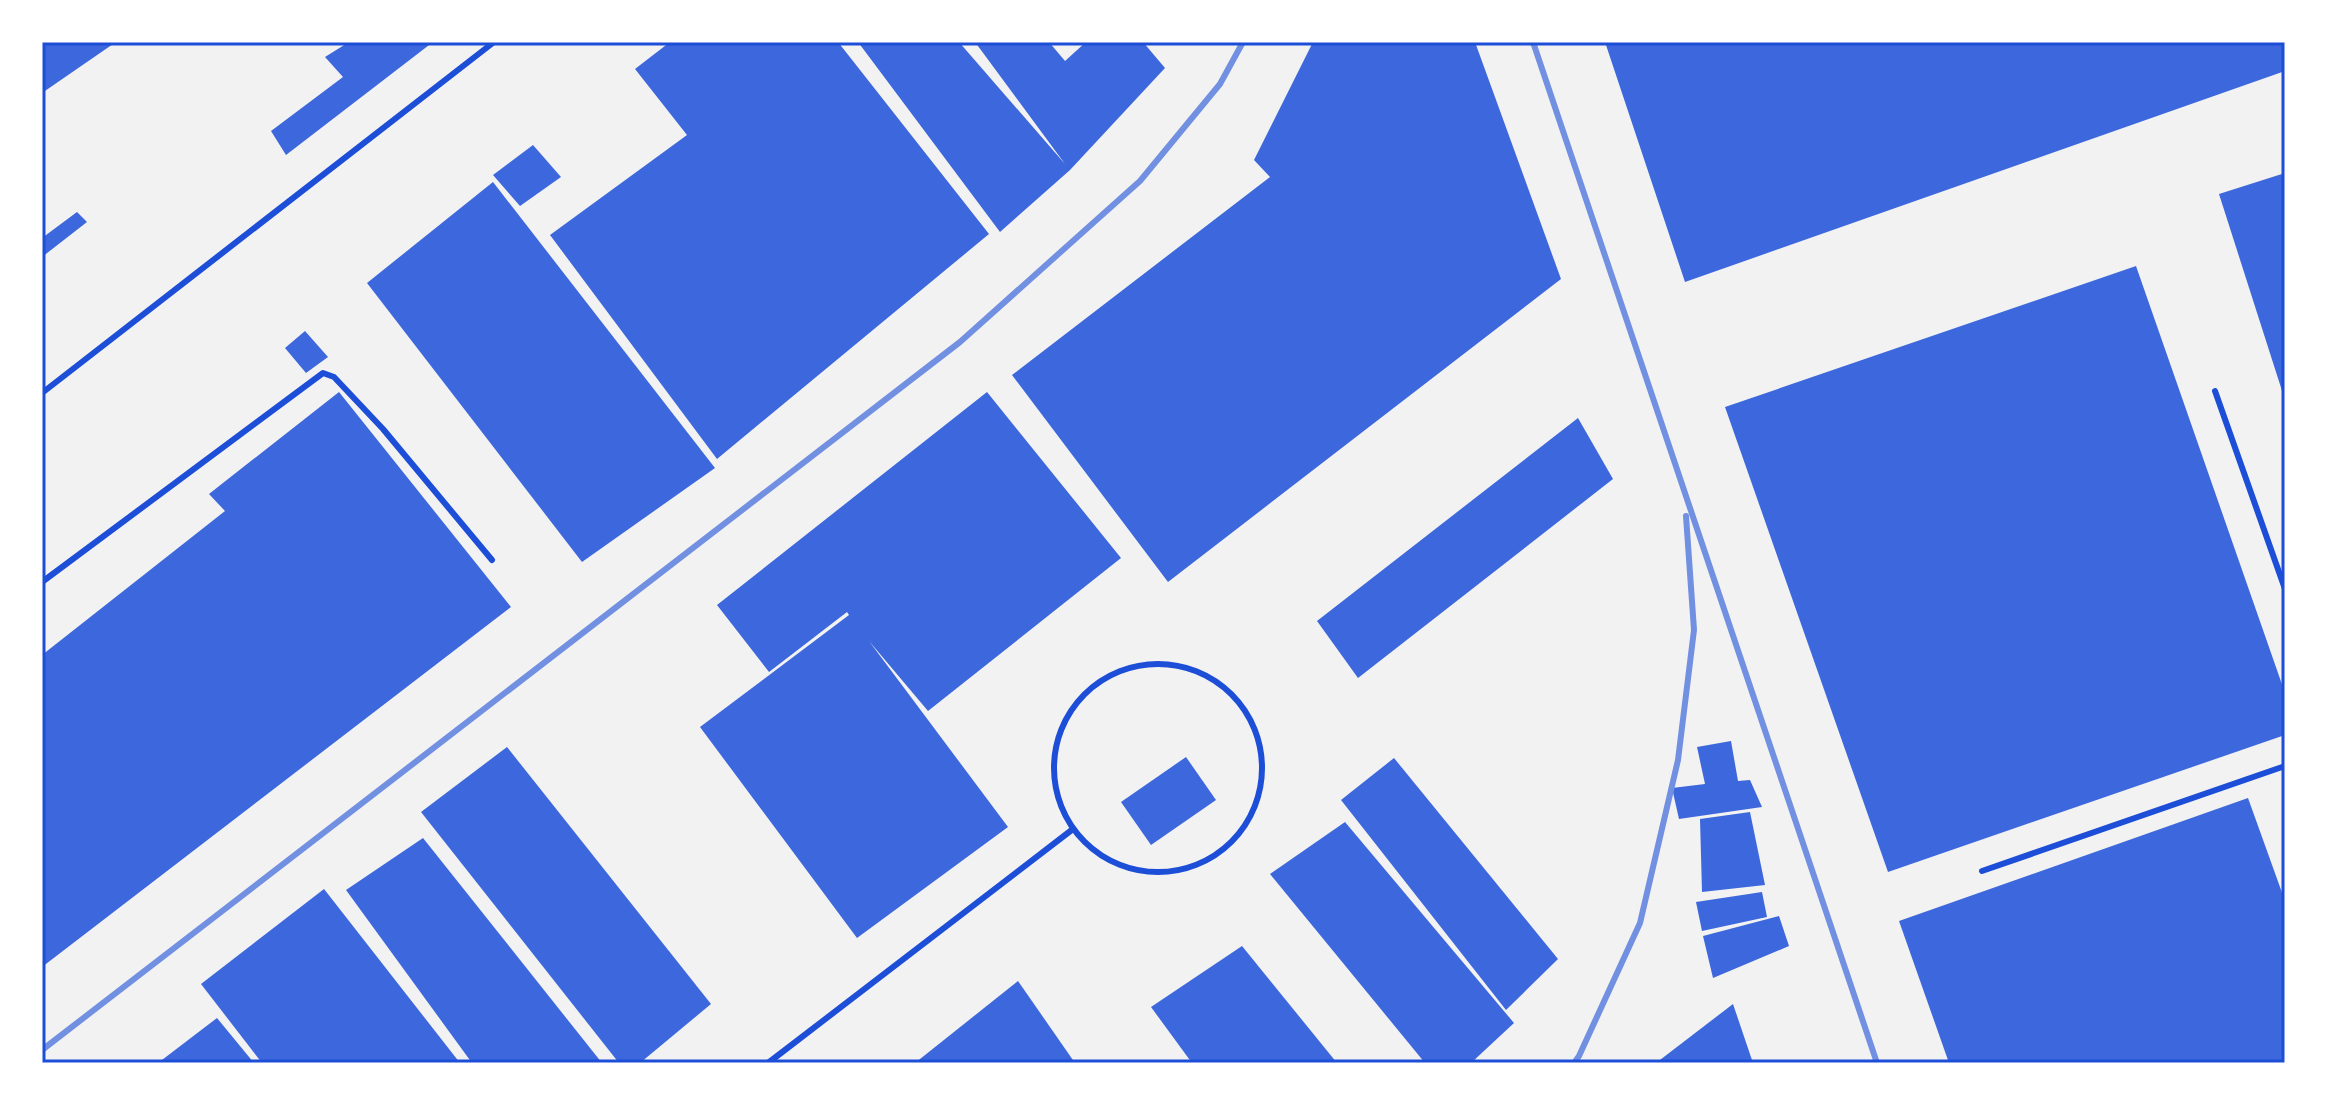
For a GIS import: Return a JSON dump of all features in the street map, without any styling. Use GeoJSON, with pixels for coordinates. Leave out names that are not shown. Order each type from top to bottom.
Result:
{"type":"FeatureCollection","features":[{"type":"Feature","properties":{"kind":"lane"},"geometry":{"type":"LineString","coordinates":[[42,393],[494,42]]}},
{"type":"Feature","properties":{"kind":"lane"},"geometry":{"type":"LineString","coordinates":[[42,582],[323,373],[334,377],[383,429],[492,560]]}},
{"type":"Feature","properties":{"kind":"lane"},"geometry":{"type":"LineString","coordinates":[[2215,391],[2285,589]]}},
{"type":"Feature","properties":{"kind":"lane"},"geometry":{"type":"LineString","coordinates":[[1144,664],[1169,664],[1209,676],[1242,704],[1260,743],[1263,767],[1261,790],[1252,813],[1239,833],[1222,850],[1202,862],[1179,870],[1155,872],[1131,869],[1089,847],[1073,829],[1061,808],[1054,785],[1053,761],[1057,737],[1081,697],[1100,681],[1121,670],[1144,664]]}},
{"type":"Feature","properties":{"kind":"lane"},"geometry":{"type":"LineString","coordinates":[[1982,871],[2285,766]]}},
{"type":"Feature","properties":{"kind":"lane"},"geometry":{"type":"LineString","coordinates":[[768,1063],[1073,829]]}},
{"type":"Feature","properties":{"kind":"building"},"geometry":{"type":"Polygon","coordinates":[[[42,42],[116,42],[42,93],[42,42]]]}},
{"type":"Feature","properties":{"kind":"building"},"geometry":{"type":"Polygon","coordinates":[[[349,42],[433,42],[286,155],[271,131],[343,77],[325,57],[349,42]]]}},
{"type":"Feature","properties":{"kind":"building"},"geometry":{"type":"Polygon","coordinates":[[[670,42],[838,42],[989,234],[717,459],[550,235],[687,135],[635,69],[670,42]]]}},
{"type":"Feature","properties":{"kind":"building"},"geometry":{"type":"Polygon","coordinates":[[[858,42],[959,42],[1065,164],[975,42],[1049,42],[1065,61],[1086,42],[1143,42],[1165,68],[1070,170],[1000,232],[858,42]]]}},
{"type":"Feature","properties":{"kind":"building"},"geometry":{"type":"Polygon","coordinates":[[[1313,42],[1475,42],[1561,279],[1168,582],[1012,375],[1270,177],[1254,160],[1313,42]]]}},
{"type":"Feature","properties":{"kind":"building"},"geometry":{"type":"Polygon","coordinates":[[[1605,42],[2285,42],[2285,71],[1685,282],[1605,42]]]}},
{"type":"Feature","properties":{"kind":"building"},"geometry":{"type":"Polygon","coordinates":[[[533,145],[561,177],[520,206],[493,175],[533,145]]]}},
{"type":"Feature","properties":{"kind":"building"},"geometry":{"type":"Polygon","coordinates":[[[2285,173],[2285,397],[2284,397],[2219,194],[2285,173]]]}},
{"type":"Feature","properties":{"kind":"building"},"geometry":{"type":"Polygon","coordinates":[[[493,182],[715,468],[582,562],[367,283],[493,182]]]}},
{"type":"Feature","properties":{"kind":"building"},"geometry":{"type":"Polygon","coordinates":[[[77,212],[87,222],[42,257],[42,238],[77,212]]]}},
{"type":"Feature","properties":{"kind":"building"},"geometry":{"type":"Polygon","coordinates":[[[2136,266],[2285,693],[2285,735],[1888,872],[1725,407],[2136,266]]]}},
{"type":"Feature","properties":{"kind":"building"},"geometry":{"type":"Polygon","coordinates":[[[305,331],[328,357],[306,373],[285,348],[305,331]]]}},
{"type":"Feature","properties":{"kind":"building"},"geometry":{"type":"Polygon","coordinates":[[[339,392],[511,607],[42,967],[42,655],[225,511],[209,494],[339,392]]]}},
{"type":"Feature","properties":{"kind":"building"},"geometry":{"type":"Polygon","coordinates":[[[987,392],[1121,558],[928,711],[869,641],[1008,827],[857,938],[700,727],[849,615],[847,612],[769,672],[717,605],[987,392]]]}},
{"type":"Feature","properties":{"kind":"building"},"geometry":{"type":"Polygon","coordinates":[[[1578,418],[1613,479],[1358,678],[1317,621],[1578,418]]]}},
{"type":"Feature","properties":{"kind":"building"},"geometry":{"type":"Polygon","coordinates":[[[1731,741],[1738,781],[1750,780],[1762,807],[1679,819],[1672,788],[1705,784],[1697,747],[1731,741]]]}},
{"type":"Feature","properties":{"kind":"building"},"geometry":{"type":"Polygon","coordinates":[[[507,747],[711,1004],[640,1063],[619,1063],[421,812],[507,747]]]}},
{"type":"Feature","properties":{"kind":"building"},"geometry":{"type":"Polygon","coordinates":[[[1186,757],[1216,800],[1151,845],[1121,802],[1186,757]]]}},
{"type":"Feature","properties":{"kind":"building"},"geometry":{"type":"Polygon","coordinates":[[[1394,758],[1558,959],[1506,1010],[1341,800],[1394,758]]]}},
{"type":"Feature","properties":{"kind":"building"},"geometry":{"type":"Polygon","coordinates":[[[2248,798],[2285,901],[2285,1063],[1949,1063],[1899,921],[2248,798]]]}},
{"type":"Feature","properties":{"kind":"building"},"geometry":{"type":"Polygon","coordinates":[[[1750,812],[1765,885],[1702,892],[1700,819],[1750,812]]]}},
{"type":"Feature","properties":{"kind":"building"},"geometry":{"type":"Polygon","coordinates":[[[1345,822],[1514,1023],[1471,1063],[1425,1063],[1270,874],[1345,822]]]}},
{"type":"Feature","properties":{"kind":"building"},"geometry":{"type":"Polygon","coordinates":[[[423,838],[602,1063],[472,1063],[346,890],[423,838]]]}},
{"type":"Feature","properties":{"kind":"building"},"geometry":{"type":"Polygon","coordinates":[[[324,889],[460,1063],[262,1063],[201,984],[324,889]]]}},
{"type":"Feature","properties":{"kind":"building"},"geometry":{"type":"Polygon","coordinates":[[[1762,892],[1767,917],[1702,931],[1696,902],[1762,892]]]}},
{"type":"Feature","properties":{"kind":"building"},"geometry":{"type":"Polygon","coordinates":[[[1779,916],[1789,946],[1713,978],[1703,936],[1779,916]]]}},
{"type":"Feature","properties":{"kind":"building"},"geometry":{"type":"Polygon","coordinates":[[[1242,946],[1337,1063],[1192,1063],[1151,1007],[1242,946]]]}},
{"type":"Feature","properties":{"kind":"building"},"geometry":{"type":"Polygon","coordinates":[[[1018,981],[1075,1063],[915,1063],[1018,981]]]}},
{"type":"Feature","properties":{"kind":"building"},"geometry":{"type":"Polygon","coordinates":[[[1733,1004],[1753,1063],[1656,1063],[1733,1004]]]}},
{"type":"Feature","properties":{"kind":"building"},"geometry":{"type":"Polygon","coordinates":[[[217,1018],[254,1063],[158,1063],[217,1018]]]}},
{"type":"Feature","properties":{"kind":"railway"},"geometry":{"type":"LineString","coordinates":[[42,1050],[960,342],[1140,181],[1220,84],[1243,42]]}},
{"type":"Feature","properties":{"kind":"railway"},"geometry":{"type":"LineString","coordinates":[[1533,42],[1877,1063]]}},
{"type":"Feature","properties":{"kind":"railway"},"geometry":{"type":"LineString","coordinates":[[1574,1063],[1640,923],[1678,760],[1694,630],[1686,516]]}}]}
